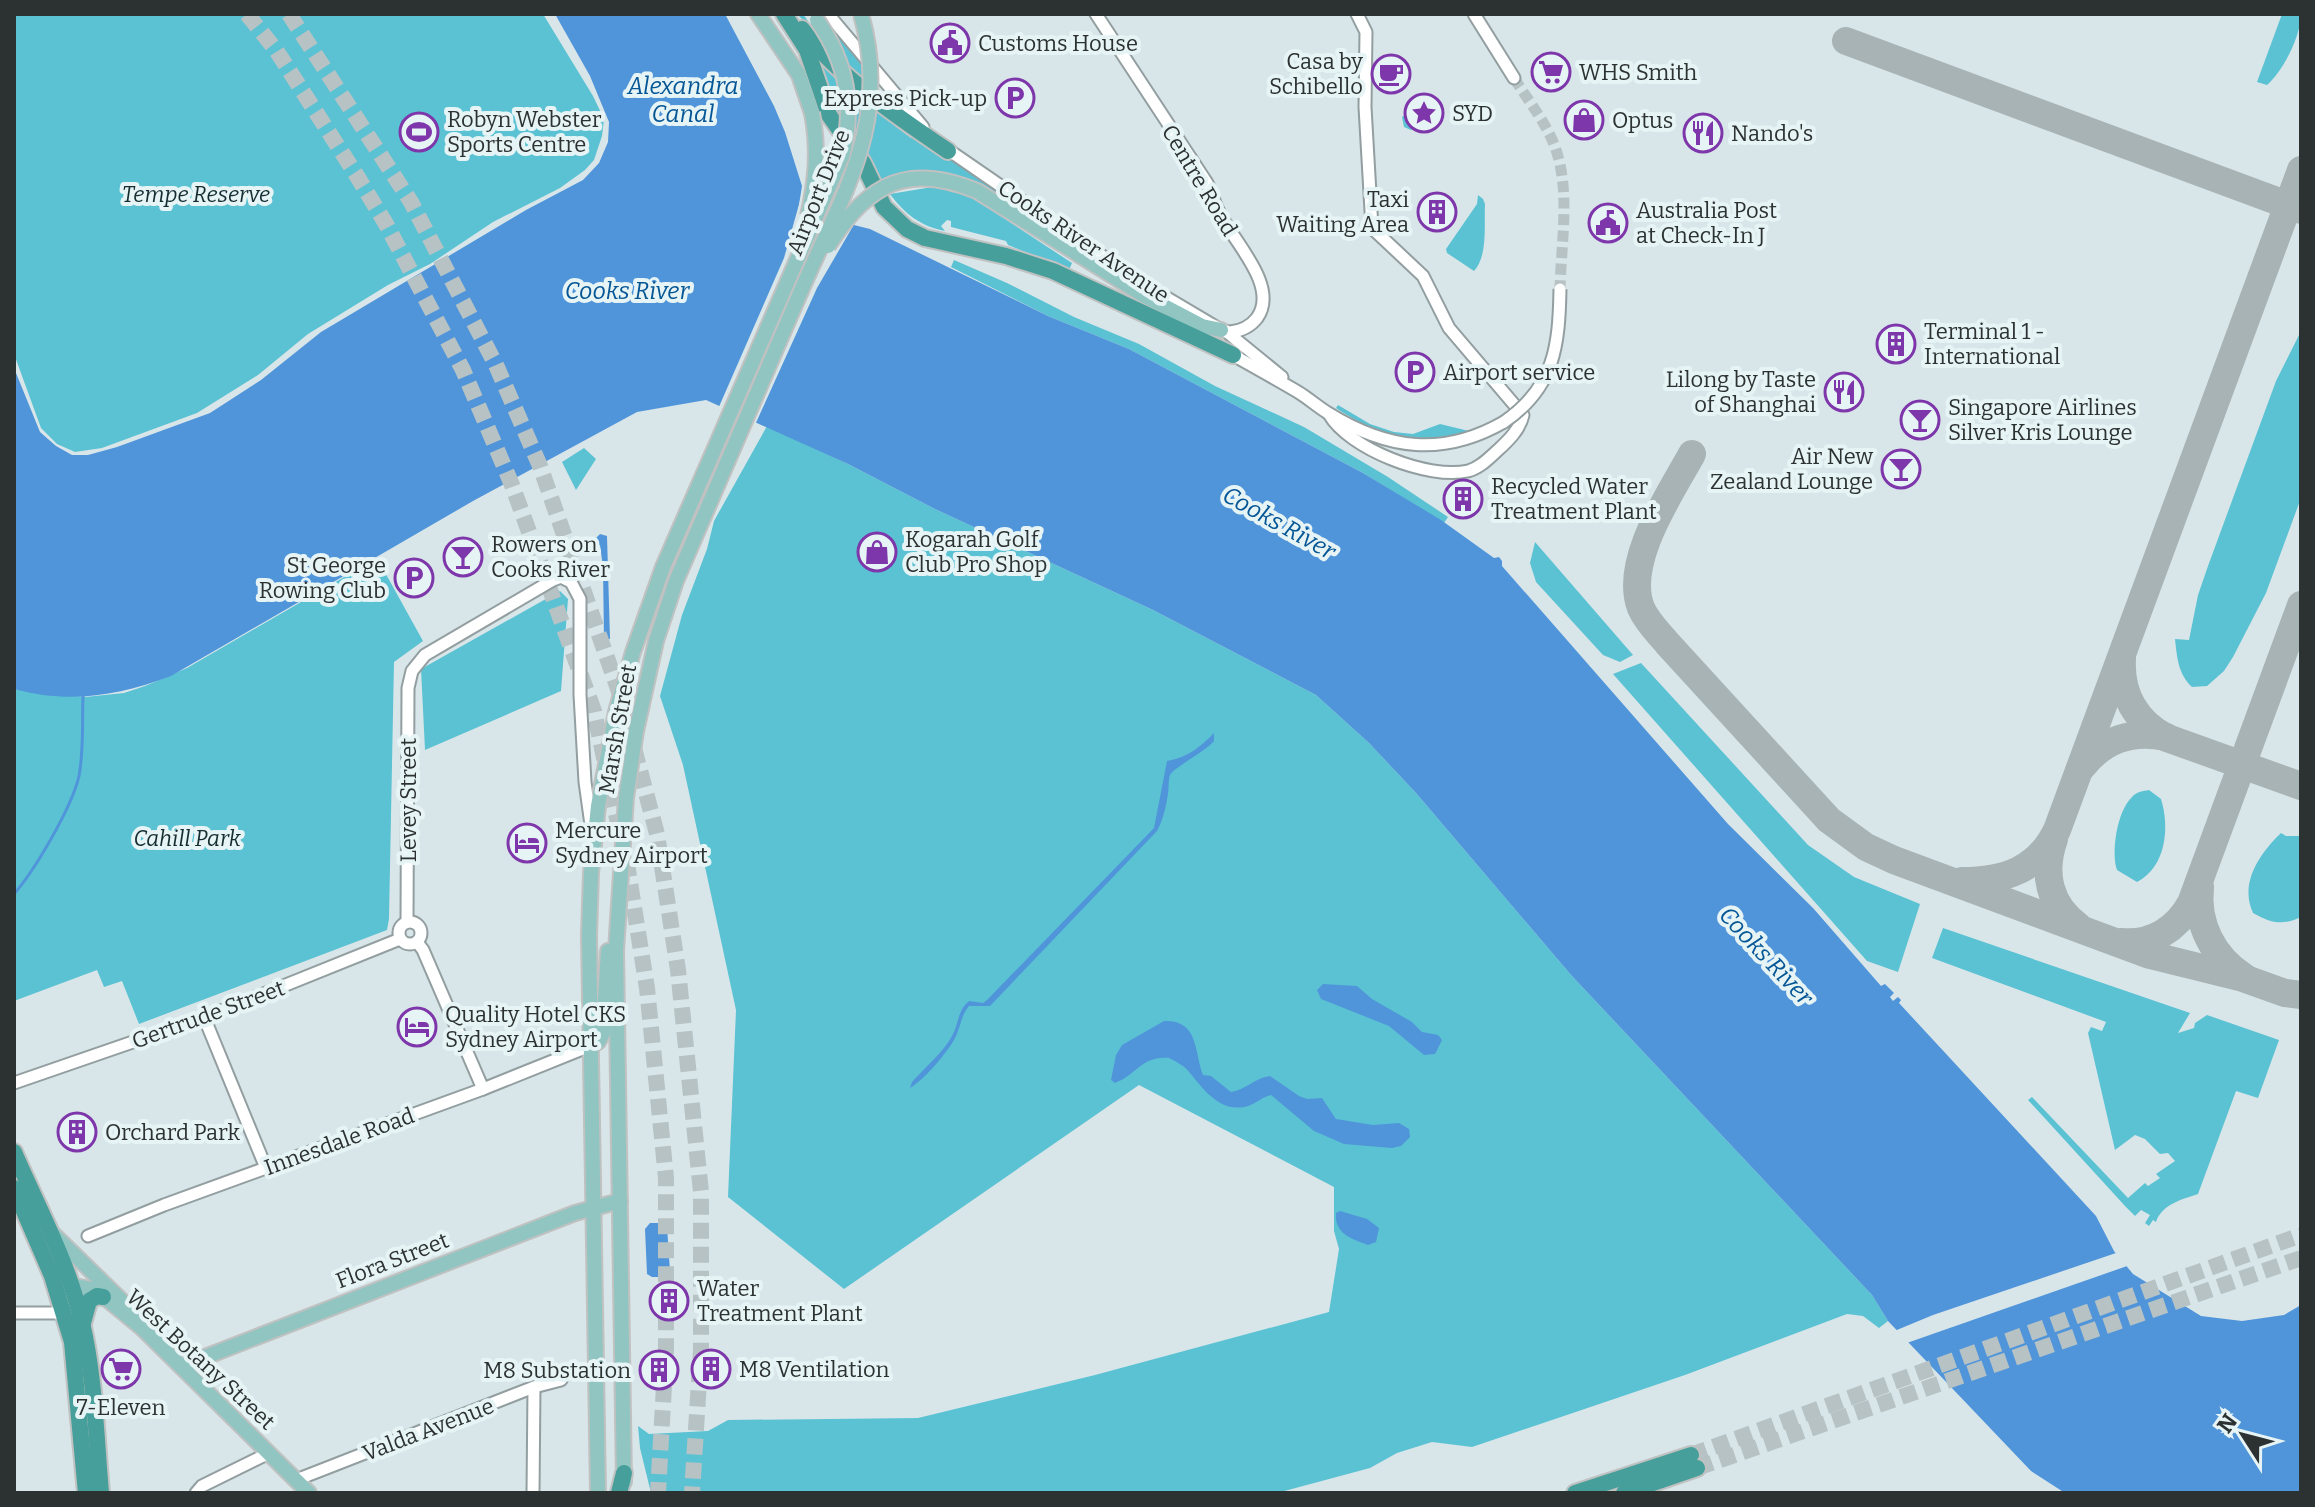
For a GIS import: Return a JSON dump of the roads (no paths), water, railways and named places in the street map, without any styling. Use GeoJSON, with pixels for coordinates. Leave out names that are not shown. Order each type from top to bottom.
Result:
{"type":"FeatureCollection","features":[{"type":"Feature","properties":{"kind":"highway"},"geometry":{"type":"LineString","coordinates":[[784,14],[812,62],[829,115],[863,163],[884,207],[898,222],[925,238],[1006,256],[1053,271],[1233,355]]}},
{"type":"Feature","properties":{"kind":"highway"},"geometry":{"type":"LineString","coordinates":[[790,14],[806,35],[851,77],[912,127],[948,151]]}},
{"type":"Feature","properties":{"kind":"highway"},"geometry":{"type":"LineString","coordinates":[[14,1152],[72,1287],[82,1323],[101,1493]]}},
{"type":"Feature","properties":{"kind":"highway"},"geometry":{"type":"LineString","coordinates":[[14,1188],[65,1313],[76,1371],[86,1493]]}},
{"type":"Feature","properties":{"kind":"highway"},"geometry":{"type":"LineString","coordinates":[[82,1323],[89,1301],[97,1296],[103,1297]]}},
{"type":"Feature","properties":{"kind":"highway"},"geometry":{"type":"LineString","coordinates":[[1575,1493],[1694,1462],[1624,1493]]}},
{"type":"Feature","properties":{"kind":"highway"},"geometry":{"type":"LineString","coordinates":[[621,1493],[624,1473]]}},
{"type":"Feature","properties":{"kind":"main road","name":"Airport Drive"},"geometry":{"type":"LineString","coordinates":[[758,14],[799,75],[812,113],[817,142],[815,182],[794,288]]}},
{"type":"Feature","properties":{"kind":"main road","name":"Airport Drive"},"geometry":{"type":"LineString","coordinates":[[794,288],[860,155],[869,120],[872,65],[861,14]]}},
{"type":"Feature","properties":{"kind":"main road"},"geometry":{"type":"LineString","coordinates":[[794,288],[836,173],[848,128],[849,98],[843,69],[819,16]]}},
{"type":"Feature","properties":{"kind":"main road"},"geometry":{"type":"LineString","coordinates":[[794,288],[845,220],[864,201],[898,182],[924,178],[954,183],[988,196],[1143,295],[1202,326],[1223,330]]}},
{"type":"Feature","properties":{"kind":"main road"},"geometry":{"type":"LineString","coordinates":[[1045,233],[1100,278],[1209,338],[1233,355]]}},
{"type":"Feature","properties":{"kind":"main road","name":"Marsh Street"},"geometry":{"type":"LineString","coordinates":[[598,1493],[589,935],[593,844],[602,777],[622,686],[652,596],[715,467],[794,288]]}},
{"type":"Feature","properties":{"kind":"main road","name":"Marsh Street"},"geometry":{"type":"LineString","coordinates":[[624,1473],[616,950],[618,884],[636,731],[656,641],[715,467]]}},
{"type":"Feature","properties":{"kind":"main road"},"geometry":{"type":"LineString","coordinates":[[590,1046],[598,1042],[603,1033],[609,935],[618,884]]}},
{"type":"Feature","properties":{"kind":"main road","name":"Flora Street"},"geometry":{"type":"LineString","coordinates":[[182,1366],[592,1207],[620,1201]]}},
{"type":"Feature","properties":{"kind":"main road"},"geometry":{"type":"LineString","coordinates":[[48,1230],[121,1300],[142,1328]]}},
{"type":"Feature","properties":{"kind":"main road","name":"West Botany Street"},"geometry":{"type":"LineString","coordinates":[[52,1276],[72,1287],[96,1290],[142,1328],[309,1493]]}},
{"type":"Feature","properties":{"kind":"street","name":"Centre Road"},"geometry":{"type":"LineString","coordinates":[[1096,14],[1204,179],[1218,212],[1259,280],[1263,297],[1258,316],[1244,329],[1223,330]]}},
{"type":"Feature","properties":{"kind":"street"},"geometry":{"type":"LineString","coordinates":[[1329,414],[1347,432],[1395,461],[1420,469],[1450,472],[1468,471],[1482,464],[1506,443],[1523,415],[1449,328],[1423,276],[1377,236],[1371,226],[1365,107],[1366,32],[1357,14]]}},
{"type":"Feature","properties":{"kind":"street"},"geometry":{"type":"LineString","coordinates":[[1474,14],[1514,78]]}},
{"type":"Feature","properties":{"kind":"street","name":"Cooks River Avenue"},"geometry":{"type":"LineString","coordinates":[[819,16],[948,151],[1140,282],[1236,337],[1301,394]]}},
{"type":"Feature","properties":{"kind":"street"},"geometry":{"type":"LineString","coordinates":[[1233,355],[1329,414],[1376,436],[1406,445],[1434,446],[1459,441],[1487,432],[1504,422],[1530,399],[1554,359],[1560,289]]}},
{"type":"Feature","properties":{"kind":"street","name":"Marsh Street"},"geometry":{"type":"LineString","coordinates":[[410,677],[425,655],[553,580],[561,577],[571,582],[580,599],[580,695],[585,782],[593,844]]}},
{"type":"Feature","properties":{"kind":"street","name":"Levey Street"},"geometry":{"type":"LineString","coordinates":[[407,922],[407,711],[410,677]]}},
{"type":"Feature","properties":{"kind":"street"},"geometry":{"type":"LineString","coordinates":[[407,922],[420,928],[417,942],[408,944],[400,939],[399,929],[407,922]]}},
{"type":"Feature","properties":{"kind":"street","name":"Gertrude Street"},"geometry":{"type":"LineString","coordinates":[[14,1083],[204,1017],[400,939]]}},
{"type":"Feature","properties":{"kind":"street"},"geometry":{"type":"LineString","coordinates":[[417,942],[483,1089]]}},
{"type":"Feature","properties":{"kind":"street"},"geometry":{"type":"LineString","coordinates":[[204,1017],[266,1168]]}},
{"type":"Feature","properties":{"kind":"street","name":"Innesdale Road"},"geometry":{"type":"LineString","coordinates":[[88,1236],[590,1046]]}},
{"type":"Feature","properties":{"kind":"street"},"geometry":{"type":"LineString","coordinates":[[14,1313],[65,1313]]}},
{"type":"Feature","properties":{"kind":"street","name":"Valda Avenue"},"geometry":{"type":"LineString","coordinates":[[296,1480],[534,1387],[561,1380]]}},
{"type":"Feature","properties":{"kind":"street"},"geometry":{"type":"LineString","coordinates":[[533,1493],[534,1387]]}},
{"type":"Feature","properties":{"kind":"street"},"geometry":{"type":"LineString","coordinates":[[196,1493],[202,1486],[269,1453]]}},
{"type":"Feature","properties":{"kind":"water","name":"Cooks River"},"geometry":{"type":"Polygon","coordinates":[[[555,14],[725,14],[785,132],[802,186],[798,211],[870,229],[1048,316],[1129,349],[1363,473],[1441,520],[1494,558],[1499,557],[1502,566],[1728,824],[1813,908],[1881,986],[1885,984],[1894,993],[1890,997],[1893,1001],[1898,997],[1901,1000],[1899,1003],[2096,1216],[2114,1251],[2133,1274],[2201,1316],[2242,1321],[2284,1315],[2301,1305],[2301,1493],[2065,1493],[2031,1471],[1888,1321],[1872,1295],[1571,975],[1416,793],[1369,743],[1316,695],[1153,610],[935,509],[848,464],[706,400],[637,412],[473,501],[171,676],[132,689],[93,696],[54,696],[14,689],[14,368],[40,432],[56,446],[72,455],[88,455],[117,447],[210,413],[261,380],[321,332],[526,210],[583,180],[599,163],[608,142],[609,122],[590,76],[555,14]]]}},
{"type":"Feature","properties":{"kind":"water"},"geometry":{"type":"Polygon","coordinates":[[[600,534],[607,536],[610,639],[604,640],[600,545],[593,548],[590,544],[600,534]]]}},
{"type":"Feature","properties":{"kind":"water"},"geometry":{"type":"Polygon","coordinates":[[[1214,733],[1214,741],[1210,745],[1170,775],[1165,809],[1157,831],[990,1006],[969,1006],[948,1049],[929,1072],[910,1088],[948,1042],[965,1005],[969,1001],[983,1003],[987,1000],[1154,828],[1167,761],[1192,752],[1214,733]]]}},
{"type":"Feature","properties":{"kind":"water"},"geometry":{"type":"Polygon","coordinates":[[[1323,984],[1357,986],[1422,1032],[1438,1035],[1442,1040],[1435,1054],[1424,1055],[1389,1026],[1321,999],[1317,990],[1323,984]]]}},
{"type":"Feature","properties":{"kind":"water"},"geometry":{"type":"Polygon","coordinates":[[[1164,1021],[1175,1022],[1189,1031],[1203,1075],[1211,1076],[1231,1092],[1270,1076],[1299,1096],[1322,1098],[1336,1119],[1373,1125],[1399,1123],[1409,1129],[1410,1137],[1401,1146],[1392,1148],[1344,1144],[1314,1131],[1271,1095],[1248,1106],[1230,1107],[1214,1099],[1186,1068],[1169,1058],[1145,1063],[1115,1083],[1111,1080],[1116,1055],[1122,1045],[1164,1021]]]}},
{"type":"Feature","properties":{"kind":"water"},"geometry":{"type":"Polygon","coordinates":[[[1340,1211],[1367,1219],[1379,1228],[1376,1242],[1368,1245],[1345,1234],[1336,1220],[1336,1213],[1340,1211]]]}},
{"type":"Feature","properties":{"kind":"water"},"geometry":{"type":"Polygon","coordinates":[[[650,1223],[667,1226],[670,1272],[665,1277],[647,1274],[645,1229],[650,1223]]]}},
{"type":"Feature","properties":{"kind":"waterway"},"geometry":{"type":"LineString","coordinates":[[14,894],[52,838],[75,789],[82,756],[83,696]]}},
{"type":"Feature","properties":{"kind":"tunnel"},"geometry":{"type":"LineString","coordinates":[[247,14],[276,50],[357,176],[386,224],[463,370],[512,485],[594,711],[628,870],[647,988],[666,1178],[666,1350],[658,1493]]}},
{"type":"Feature","properties":{"kind":"tunnel"},"geometry":{"type":"LineString","coordinates":[[289,14],[411,202],[496,365],[540,466],[619,692],[657,834],[678,970],[701,1192],[701,1350],[692,1493]]}},
{"type":"Feature","properties":{"kind":"tunnel"},"geometry":{"type":"LineString","coordinates":[[1514,78],[1549,133],[1561,169],[1564,220],[1560,289]]}},
{"type":"Feature","properties":{"kind":"tunnel"},"geometry":{"type":"LineString","coordinates":[[1691,1455],[2301,1235]]}},
{"type":"Feature","properties":{"kind":"tunnel"},"geometry":{"type":"LineString","coordinates":[[1697,1468],[2301,1258]]}},
{"type":"Feature","properties":{"kind":"place","name":"Customs House"},"geometry":{"type":"Point","coordinates":[950,43]}},
{"type":"Feature","properties":{"kind":"place","name":"WHS Smith"},"geometry":{"type":"Point","coordinates":[1551,72]}},
{"type":"Feature","properties":{"kind":"place","name":"Casa by Schibello"},"geometry":{"type":"Point","coordinates":[1391,74]}},
{"type":"Feature","properties":{"kind":"place","name":"Express Pick-up"},"geometry":{"type":"Point","coordinates":[1015,98]}},
{"type":"Feature","properties":{"kind":"place","name":"SYD"},"geometry":{"type":"Point","coordinates":[1424,113]}},
{"type":"Feature","properties":{"kind":"place","name":"Optus"},"geometry":{"type":"Point","coordinates":[1584,120]}},
{"type":"Feature","properties":{"kind":"place","name":"Robyn Webster Sports Centre"},"geometry":{"type":"Point","coordinates":[419,132]}},
{"type":"Feature","properties":{"kind":"place","name":"Nando's"},"geometry":{"type":"Point","coordinates":[1703,133]}},
{"type":"Feature","properties":{"kind":"place","name":"Taxi Waiting Area"},"geometry":{"type":"Point","coordinates":[1437,212]}},
{"type":"Feature","properties":{"kind":"place","name":"Australia Post at Check-In J"},"geometry":{"type":"Point","coordinates":[1608,223]}},
{"type":"Feature","properties":{"kind":"place","name":"Terminal 1 - International"},"geometry":{"type":"Point","coordinates":[1896,344]}},
{"type":"Feature","properties":{"kind":"place","name":"Airport service"},"geometry":{"type":"Point","coordinates":[1415,372]}},
{"type":"Feature","properties":{"kind":"place","name":"Lilong by Taste of Shanghai"},"geometry":{"type":"Point","coordinates":[1844,392]}},
{"type":"Feature","properties":{"kind":"place","name":"Singapore Airlines Silver Kris Lounge"},"geometry":{"type":"Point","coordinates":[1920,420]}},
{"type":"Feature","properties":{"kind":"place","name":"Air New Zealand Lounge"},"geometry":{"type":"Point","coordinates":[1901,469]}},
{"type":"Feature","properties":{"kind":"place","name":"Recycled Water Treatment Plant"},"geometry":{"type":"Point","coordinates":[1463,499]}},
{"type":"Feature","properties":{"kind":"place","name":"Kogarah Golf Club Pro Shop"},"geometry":{"type":"Point","coordinates":[877,552]}},
{"type":"Feature","properties":{"kind":"place","name":"Rowers on Cooks River"},"geometry":{"type":"Point","coordinates":[463,557]}},
{"type":"Feature","properties":{"kind":"place","name":"St George Rowing Club"},"geometry":{"type":"Point","coordinates":[414,578]}},
{"type":"Feature","properties":{"kind":"place","name":"Mercure Sydney Airport"},"geometry":{"type":"Point","coordinates":[527,843]}},
{"type":"Feature","properties":{"kind":"place","name":"Quality Hotel CKS Sydney Airport"},"geometry":{"type":"Point","coordinates":[417,1027]}},
{"type":"Feature","properties":{"kind":"place","name":"Orchard Park"},"geometry":{"type":"Point","coordinates":[77,1132]}},
{"type":"Feature","properties":{"kind":"place","name":"Water Treatment Plant"},"geometry":{"type":"Point","coordinates":[669,1301]}},
{"type":"Feature","properties":{"kind":"place","name":"7-Eleven"},"geometry":{"type":"Point","coordinates":[121,1369]}},
{"type":"Feature","properties":{"kind":"place","name":"M8 Ventilation"},"geometry":{"type":"Point","coordinates":[711,1369]}},
{"type":"Feature","properties":{"kind":"place","name":"M8 Substation"},"geometry":{"type":"Point","coordinates":[659,1370]}},
{"type":"Feature","properties":{"kind":"water label","name":"Alexandra Canal"},"geometry":{"type":"Point","coordinates":[683,100]}},
{"type":"Feature","properties":{"kind":"park label","name":"Tempe Reserve"},"geometry":{"type":"Point","coordinates":[196,194]}},
{"type":"Feature","properties":{"kind":"park label","name":"Cahill Park"},"geometry":{"type":"Point","coordinates":[187,838]}}]}
